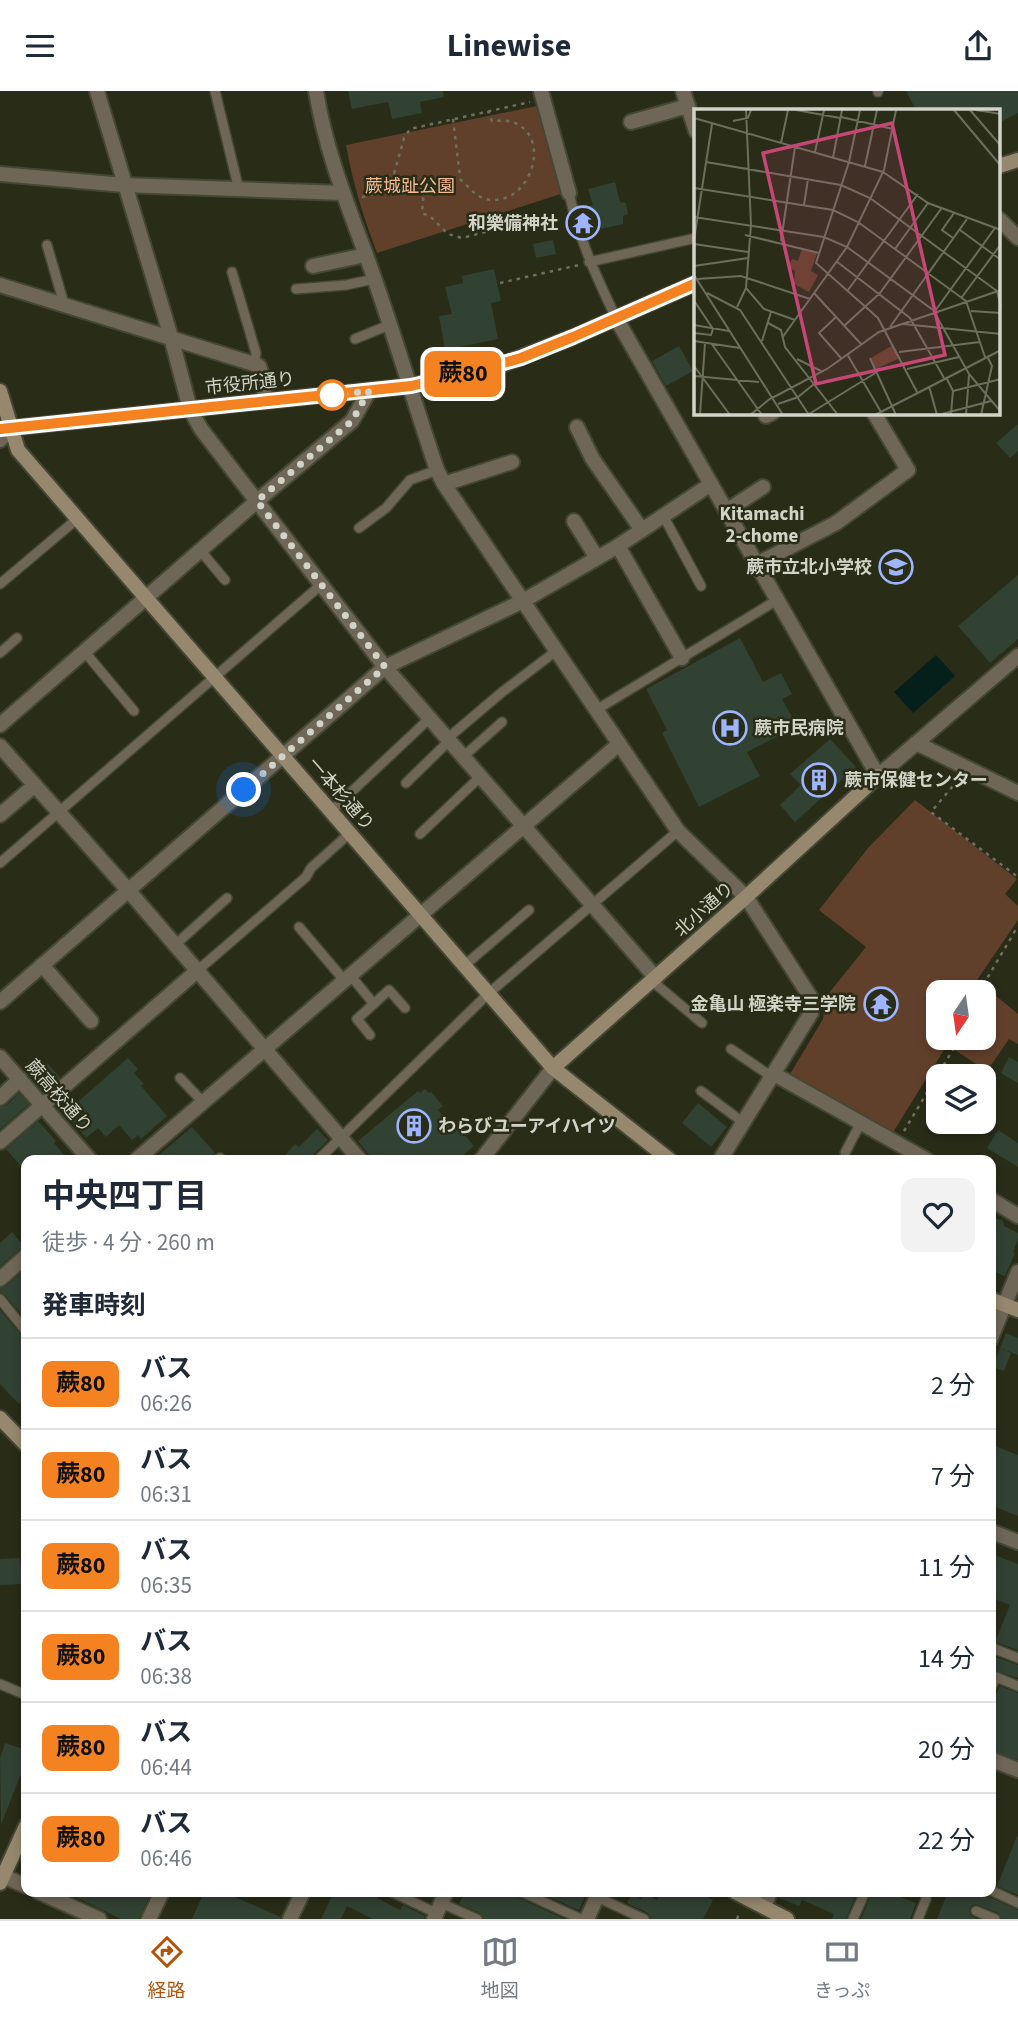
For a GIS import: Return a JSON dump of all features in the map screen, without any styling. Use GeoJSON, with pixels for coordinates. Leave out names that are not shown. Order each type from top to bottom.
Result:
{"type":"FeatureCollection","features":[{"type":"Feature","properties":{"kind":"street"},"geometry":{"type":"LineString","coordinates":[[97,91],[190,409],[201,429],[385,667],[654,979]]}},
{"type":"Feature","properties":{"kind":"street"},"geometry":{"type":"LineString","coordinates":[[316,91],[320,118],[344,197],[444,484],[678,831],[746,897],[813,1001],[811,1013],[723,1155]]}},
{"type":"Feature","properties":{"kind":"street"},"geometry":{"type":"LineString","coordinates":[[683,91],[694,125]]}},
{"type":"Feature","properties":{"kind":"street"},"geometry":{"type":"LineString","coordinates":[[542,95],[569,193]]}},
{"type":"Feature","properties":{"kind":"street"},"geometry":{"type":"LineString","coordinates":[[631,122],[688,106]]}},
{"type":"Feature","properties":{"kind":"street"},"geometry":{"type":"LineString","coordinates":[[0,174],[124,185],[344,197]]}},
{"type":"Feature","properties":{"kind":"street"},"geometry":{"type":"LineString","coordinates":[[1000,221],[1018,238]]}},
{"type":"Feature","properties":{"kind":"street"},"geometry":{"type":"LineString","coordinates":[[313,266],[366,255]]}},
{"type":"Feature","properties":{"kind":"street","name":"市役所通り"},"geometry":{"type":"LineString","coordinates":[[6,429],[411,386],[501,365],[694,284]]}},
{"type":"Feature","properties":{"kind":"street"},"geometry":{"type":"LineString","coordinates":[[0,285],[259,366],[265,401]]}},
{"type":"Feature","properties":{"kind":"street"},"geometry":{"type":"LineString","coordinates":[[617,318],[878,776],[1018,656]]}},
{"type":"Feature","properties":{"kind":"street","name":"一本杉通り"},"geometry":{"type":"LineString","coordinates":[[0,391],[6,429],[18,450],[553,1068],[664,1155]]}},
{"type":"Feature","properties":{"kind":"street"},"geometry":{"type":"LineString","coordinates":[[0,725],[352,421],[369,391]]}},
{"type":"Feature","properties":{"kind":"street"},"geometry":{"type":"LineString","coordinates":[[757,565],[836,523],[908,470],[875,415]]}},
{"type":"Feature","properties":{"kind":"street"},"geometry":{"type":"LineString","coordinates":[[578,427],[592,458],[642,530]]}},
{"type":"Feature","properties":{"kind":"street"},"geometry":{"type":"LineString","coordinates":[[0,440],[6,429]]}},
{"type":"Feature","properties":{"kind":"street"},"geometry":{"type":"LineString","coordinates":[[444,484],[512,461]]}},
{"type":"Feature","properties":{"kind":"street"},"geometry":{"type":"LineString","coordinates":[[0,1002],[385,667],[523,601],[618,546],[711,484]]}},
{"type":"Feature","properties":{"kind":"street"},"geometry":{"type":"LineString","coordinates":[[726,511],[763,487]]}},
{"type":"Feature","properties":{"kind":"street"},"geometry":{"type":"LineString","coordinates":[[574,521],[597,558]]}},
{"type":"Feature","properties":{"kind":"street"},"geometry":{"type":"LineString","coordinates":[[618,546],[682,658]]}},
{"type":"Feature","properties":{"kind":"street"},"geometry":{"type":"LineString","coordinates":[[916,743],[1018,793]]}},
{"type":"Feature","properties":{"kind":"street"},"geometry":{"type":"LineString","coordinates":[[142,1155],[619,744]]}},
{"type":"Feature","properties":{"kind":"street"},"geometry":{"type":"LineString","coordinates":[[0,745],[356,1155]]}},
{"type":"Feature","properties":{"kind":"street","name":"北小通り"},"geometry":{"type":"LineString","coordinates":[[553,1068],[878,776]]}},
{"type":"Feature","properties":{"kind":"street"},"geometry":{"type":"LineString","coordinates":[[0,815],[35,785]]}},
{"type":"Feature","properties":{"kind":"street"},"geometry":{"type":"LineString","coordinates":[[42,965],[90,1021]]}},
{"type":"Feature","properties":{"kind":"street"},"geometry":{"type":"LineString","coordinates":[[0,1142],[197,971]]}},
{"type":"Feature","properties":{"kind":"street","name":"蕨高校通り"},"geometry":{"type":"LineString","coordinates":[[0,1057],[86,1155]]}},
{"type":"Feature","properties":{"kind":"street"},"geometry":{"type":"LineString","coordinates":[[485,1155],[553,1068]]}},
{"type":"Feature","properties":{"kind":"street"},"geometry":{"type":"LineString","coordinates":[[773,1075],[919,1155]]}},
{"type":"Feature","properties":{"kind":"street"},"geometry":{"type":"LineString","coordinates":[[0,1098],[20,1079]]}},
{"type":"Feature","properties":{"kind":"street"},"geometry":{"type":"LineString","coordinates":[[996,1203],[1018,1216]]}},
{"type":"Feature","properties":{"kind":"street"},"geometry":{"type":"LineString","coordinates":[[0,1279],[21,1260]]}},
{"type":"Feature","properties":{"kind":"street"},"geometry":{"type":"LineString","coordinates":[[996,1331],[1011,1307],[1018,1272]]}},
{"type":"Feature","properties":{"kind":"street"},"geometry":{"type":"LineString","coordinates":[[0,1418],[21,1439]]}},
{"type":"Feature","properties":{"kind":"street"},"geometry":{"type":"LineString","coordinates":[[996,1533],[1018,1542]]}},
{"type":"Feature","properties":{"kind":"street"},"geometry":{"type":"LineString","coordinates":[[996,1761],[1018,1770]]}},
{"type":"Feature","properties":{"kind":"street"},"geometry":{"type":"LineString","coordinates":[[21,1837],[2,1879],[21,1885]]}},
{"type":"Feature","properties":{"kind":"street"},"geometry":{"type":"LineString","coordinates":[[49,1897],[99,1919]]}},
{"type":"Feature","properties":{"kind":"street"},"geometry":{"type":"LineString","coordinates":[[149,1919],[160,1897]]}},
{"type":"Feature","properties":{"kind":"street"},"geometry":{"type":"LineString","coordinates":[[290,1919],[301,1897]]}},
{"type":"Feature","properties":{"kind":"street"},"geometry":{"type":"LineString","coordinates":[[584,1919],[597,1897]]}},
{"type":"Feature","properties":{"kind":"street"},"geometry":{"type":"LineString","coordinates":[[745,1897],[787,1919]]}},
{"type":"Feature","properties":{"kind":"street"},"geometry":{"type":"LineString","coordinates":[[764,1907],[768,1897]]}},
{"type":"Feature","properties":{"kind":"lane"},"geometry":{"type":"LineString","coordinates":[[215,91],[239,190]]}},
{"type":"Feature","properties":{"kind":"lane"},"geometry":{"type":"LineString","coordinates":[[569,193],[589,263],[617,318]]}},
{"type":"Feature","properties":{"kind":"lane"},"geometry":{"type":"LineString","coordinates":[[589,263],[694,238]]}},
{"type":"Feature","properties":{"kind":"lane"},"geometry":{"type":"LineString","coordinates":[[47,245],[64,305]]}},
{"type":"Feature","properties":{"kind":"lane"},"geometry":{"type":"LineString","coordinates":[[232,272],[256,353],[254,364]]}},
{"type":"Feature","properties":{"kind":"lane"},"geometry":{"type":"LineString","coordinates":[[296,289],[346,285],[374,279]]}},
{"type":"Feature","properties":{"kind":"lane"},"geometry":{"type":"LineString","coordinates":[[355,338],[389,325]]}},
{"type":"Feature","properties":{"kind":"lane"},"geometry":{"type":"LineString","coordinates":[[359,528],[386,508],[410,480],[437,470]]}},
{"type":"Feature","properties":{"kind":"lane"},"geometry":{"type":"LineString","coordinates":[[664,517],[701,586]]}},
{"type":"Feature","properties":{"kind":"lane"},"geometry":{"type":"LineString","coordinates":[[0,584],[77,519]]}},
{"type":"Feature","properties":{"kind":"lane"},"geometry":{"type":"LineString","coordinates":[[200,550],[225,580]]}},
{"type":"Feature","properties":{"kind":"lane"},"geometry":{"type":"LineString","coordinates":[[0,863],[322,585]]}},
{"type":"Feature","properties":{"kind":"lane"},"geometry":{"type":"LineString","coordinates":[[596,711],[777,600]]}},
{"type":"Feature","properties":{"kind":"lane"},"geometry":{"type":"LineString","coordinates":[[0,653],[17,638]]}},
{"type":"Feature","properties":{"kind":"lane"},"geometry":{"type":"LineString","coordinates":[[84,651],[134,711]]}},
{"type":"Feature","properties":{"kind":"lane"},"geometry":{"type":"LineString","coordinates":[[406,783],[449,739],[501,693],[556,651]]}},
{"type":"Feature","properties":{"kind":"lane"},"geometry":{"type":"LineString","coordinates":[[331,811],[430,718]]}},
{"type":"Feature","properties":{"kind":"lane"},"geometry":{"type":"LineString","coordinates":[[464,756],[502,722]]}},
{"type":"Feature","properties":{"kind":"lane"},"geometry":{"type":"LineString","coordinates":[[420,834],[481,776]]}},
{"type":"Feature","properties":{"kind":"lane"},"geometry":{"type":"LineString","coordinates":[[323,1155],[489,993],[678,831]]}},
{"type":"Feature","properties":{"kind":"lane"},"geometry":{"type":"LineString","coordinates":[[197,971],[306,877],[311,868],[350,833]]}},
{"type":"Feature","properties":{"kind":"lane"},"geometry":{"type":"LineString","coordinates":[[175,945],[227,898]]}},
{"type":"Feature","properties":{"kind":"lane"},"geometry":{"type":"LineString","coordinates":[[465,965],[529,910]]}},
{"type":"Feature","properties":{"kind":"lane"},"geometry":{"type":"LineString","coordinates":[[299,927],[374,1004]]}},
{"type":"Feature","properties":{"kind":"lane"},"geometry":{"type":"LineString","coordinates":[[654,979],[702,1023]]}},
{"type":"Feature","properties":{"kind":"lane"},"geometry":{"type":"LineString","coordinates":[[370,1035],[357,1019],[389,990],[405,1008]]}},
{"type":"Feature","properties":{"kind":"lane"},"geometry":{"type":"LineString","coordinates":[[731,1049],[773,1075]]}},
{"type":"Feature","properties":{"kind":"lane"},"geometry":{"type":"LineString","coordinates":[[180,1078],[203,1103]]}},
{"type":"Feature","properties":{"kind":"lane"},"geometry":{"type":"LineString","coordinates":[[701,1091],[744,1123]]}},
{"type":"Feature","properties":{"kind":"lane"},"geometry":{"type":"LineString","coordinates":[[845,1153],[861,1122]]}},
{"type":"Feature","properties":{"kind":"lane"},"geometry":{"type":"LineString","coordinates":[[0,1299],[21,1325]]}},
{"type":"Feature","properties":{"kind":"lane"},"geometry":{"type":"LineString","coordinates":[[996,1649],[1018,1658]]}},
{"type":"Feature","properties":{"kind":"lane"},"geometry":{"type":"LineString","coordinates":[[996,1678],[1018,1686]]}},
{"type":"Feature","properties":{"kind":"lane"},"geometry":{"type":"LineString","coordinates":[[0,1685],[21,1693]]}},
{"type":"Feature","properties":{"kind":"lane"},"geometry":{"type":"LineString","coordinates":[[996,1893],[1018,1903]]}},
{"type":"Feature","properties":{"kind":"lane"},"geometry":{"type":"LineString","coordinates":[[408,1897],[477,1919]]}},
{"type":"Feature","properties":{"kind":"lane"},"geometry":{"type":"LineString","coordinates":[[533,1897],[584,1919]]}},
{"type":"Feature","properties":{"kind":"lane"},"geometry":{"type":"LineString","coordinates":[[602,1897],[644,1919]]}},
{"type":"Feature","properties":{"kind":"lane"},"geometry":{"type":"LineString","coordinates":[[853,1919],[863,1897]]}},
{"type":"Feature","properties":{"kind":"lane"},"geometry":{"type":"LineString","coordinates":[[918,1919],[926,1899]]}},
{"type":"Feature","properties":{"kind":"lane"},"geometry":{"type":"LineString","coordinates":[[976,1911],[995,1919]]}},
{"type":"Feature","properties":{"kind":"path"},"geometry":{"type":"LineString","coordinates":[[344,197],[374,194],[386,178],[394,174],[401,157],[404,138],[410,128],[488,111],[542,95]]}},
{"type":"Feature","properties":{"kind":"path"},"geometry":{"type":"LineString","coordinates":[[453,119],[460,177],[474,194],[498,200],[521,189],[535,163],[528,132],[515,123],[505,120],[492,121],[488,111]]}},
{"type":"Feature","properties":{"kind":"path"},"geometry":{"type":"LineString","coordinates":[[394,174],[403,187],[413,191],[452,176],[460,177]]}},
{"type":"Feature","properties":{"kind":"path"},"geometry":{"type":"LineString","coordinates":[[424,189],[422,213],[431,217],[453,237],[462,238],[516,226],[535,229],[573,214]]}},
{"type":"Feature","properties":{"kind":"path"},"geometry":{"type":"LineString","coordinates":[[500,283],[589,263]]}},
{"type":"Feature","properties":{"kind":"path"},"geometry":{"type":"LineString","coordinates":[[963,775],[931,812],[1018,877]]}},
{"type":"Feature","properties":{"kind":"path"},"geometry":{"type":"LineString","coordinates":[[986,980],[1018,926]]}},
{"type":"Feature","properties":{"kind":"path"},"geometry":{"type":"LineString","coordinates":[[897,1142],[953,1050]]}},
{"type":"Feature","properties":{"kind":"green space","name":"蕨城趾公園"},"geometry":{"type":"Polygon","coordinates":[[[542,105],[564,193],[377,253],[359,200],[346,145],[542,105]]]}},
{"type":"Feature","properties":{"kind":"green space","name":"金亀山 極楽寺三学院"},"geometry":{"type":"Polygon","coordinates":[[[915,800],[1017,879],[1005,894],[1018,906],[1018,920],[977,980],[926,980],[926,1050],[944,1050],[935,1064],[926,1064],[926,1079],[892,1134],[789,1076],[823,1019],[825,998],[866,947],[819,910],[868,848],[915,800]]]}},
{"type":"Feature","properties":{"kind":"green space","name":"金亀山 極楽寺三学院"},"geometry":{"type":"Polygon","coordinates":[[[996,996],[1018,1014],[1018,1044],[1009,1039],[992,1064],[976,1064],[955,1050],[996,1050],[996,996]]]}},
{"type":"Feature","properties":{"kind":"water"},"geometry":{"type":"Polygon","coordinates":[[[936,655],[955,676],[913,713],[894,692],[936,655]]]}},
{"type":"Feature","properties":{"kind":"building"},"geometry":{"type":"Polygon","coordinates":[[[348,91],[443,91],[444,97],[420,102],[422,113],[392,119],[388,102],[352,109],[348,91]]]}},
{"type":"Feature","properties":{"kind":"building"},"geometry":{"type":"Polygon","coordinates":[[[906,91],[1018,91],[1018,113],[1000,122],[1000,109],[915,109],[906,91]]]}},
{"type":"Feature","properties":{"kind":"building"},"geometry":{"type":"Polygon","coordinates":[[[615,182],[620,202],[626,203],[628,214],[623,216],[623,224],[601,229],[598,217],[590,219],[587,207],[593,205],[588,189],[615,182]]]}},
{"type":"Feature","properties":{"kind":"building"},"geometry":{"type":"Polygon","coordinates":[[[553,240],[556,254],[536,258],[533,244],[553,240]]]}},
{"type":"Feature","properties":{"kind":"building"},"geometry":{"type":"Polygon","coordinates":[[[494,269],[501,301],[491,303],[498,339],[445,350],[439,316],[452,314],[445,287],[463,283],[462,276],[494,269]]]}},
{"type":"Feature","properties":{"kind":"building"},"geometry":{"type":"Polygon","coordinates":[[[679,346],[693,371],[666,386],[652,361],[679,346]]]}},
{"type":"Feature","properties":{"kind":"building"},"geometry":{"type":"Polygon","coordinates":[[[1018,424],[1018,451],[1010,458],[996,443],[1018,424]]]}},
{"type":"Feature","properties":{"kind":"building"},"geometry":{"type":"Polygon","coordinates":[[[1018,575],[1018,639],[990,663],[958,626],[1018,575]]]}},
{"type":"Feature","properties":{"kind":"building"},"geometry":{"type":"Polygon","coordinates":[[[740,638],[763,682],[781,673],[792,694],[782,699],[797,726],[747,752],[760,776],[699,807],[662,733],[667,730],[646,689],[740,638]]]}},
{"type":"Feature","properties":{"kind":"building","name":"蕨市保健センター"},"geometry":{"type":"Polygon","coordinates":[[[830,739],[856,767],[795,822],[780,805],[801,785],[790,774],[830,739]]]}},
{"type":"Feature","properties":{"kind":"building"},"geometry":{"type":"Polygon","coordinates":[[[1009,1057],[1018,1062],[1018,1083],[1001,1073],[1009,1057]]]}},
{"type":"Feature","properties":{"kind":"building"},"geometry":{"type":"Polygon","coordinates":[[[128,1058],[138,1069],[134,1073],[144,1084],[141,1086],[167,1116],[141,1139],[138,1135],[132,1140],[119,1125],[106,1137],[98,1128],[86,1138],[65,1113],[128,1058]]]}},
{"type":"Feature","properties":{"kind":"building"},"geometry":{"type":"Polygon","coordinates":[[[48,1064],[60,1077],[43,1092],[32,1079],[48,1064]]]}},
{"type":"Feature","properties":{"kind":"building","name":"わらびユーアイハイツ"},"geometry":{"type":"Polygon","coordinates":[[[425,1089],[431,1092],[443,1106],[438,1110],[454,1129],[457,1126],[474,1146],[463,1155],[369,1155],[358,1141],[418,1091],[420,1093],[425,1089]]]}},
{"type":"Feature","properties":{"kind":"building"},"geometry":{"type":"Polygon","coordinates":[[[19,1093],[29,1104],[0,1129],[0,1107],[7,1105],[19,1093]]]}},
{"type":"Feature","properties":{"kind":"building"},"geometry":{"type":"Polygon","coordinates":[[[698,1103],[727,1127],[711,1147],[682,1123],[698,1103]]]}},
{"type":"Feature","properties":{"kind":"building"},"geometry":{"type":"Polygon","coordinates":[[[38,1121],[56,1141],[54,1143],[64,1155],[21,1155],[21,1166],[6,1149],[38,1121]]]}},
{"type":"Feature","properties":{"kind":"building"},"geometry":{"type":"Polygon","coordinates":[[[192,1127],[215,1153],[213,1155],[159,1155],[192,1127]]]}},
{"type":"Feature","properties":{"kind":"building"},"geometry":{"type":"Polygon","coordinates":[[[317,1129],[328,1140],[313,1155],[285,1155],[295,1144],[299,1147],[317,1129]]]}},
{"type":"Feature","properties":{"kind":"building"},"geometry":{"type":"Polygon","coordinates":[[[998,1130],[1018,1143],[1018,1167],[987,1148],[998,1130]]]}},
{"type":"Feature","properties":{"kind":"building"},"geometry":{"type":"Polygon","coordinates":[[[996,1218],[1018,1233],[1013,1252],[1015,1253],[1005,1276],[996,1272],[996,1218]]]}},
{"type":"Feature","properties":{"kind":"building"},"geometry":{"type":"Polygon","coordinates":[[[12,1232],[21,1242],[21,1249],[0,1266],[0,1243],[12,1232]]]}},
{"type":"Feature","properties":{"kind":"building"},"geometry":{"type":"Polygon","coordinates":[[[21,1273],[21,1314],[0,1292],[0,1288],[21,1273]]]}},
{"type":"Feature","properties":{"kind":"building"},"geometry":{"type":"Polygon","coordinates":[[[0,1310],[21,1335],[21,1402],[19,1404],[0,1384],[0,1310]]]}},
{"type":"Feature","properties":{"kind":"building"},"geometry":{"type":"Polygon","coordinates":[[[1006,1333],[1018,1338],[1018,1355],[1000,1348],[1006,1333]]]}},
{"type":"Feature","properties":{"kind":"building"},"geometry":{"type":"Polygon","coordinates":[[[1000,1348],[1011,1353],[1004,1371],[996,1368],[1000,1348]]]}},
{"type":"Feature","properties":{"kind":"building"},"geometry":{"type":"Polygon","coordinates":[[[996,1446],[1018,1455],[1018,1516],[996,1507],[996,1446]]]}},
{"type":"Feature","properties":{"kind":"building"},"geometry":{"type":"Polygon","coordinates":[[[996,1555],[1018,1564],[1018,1650],[996,1642],[1010,1605],[996,1599],[996,1555]]]}},
{"type":"Feature","properties":{"kind":"building"},"geometry":{"type":"Polygon","coordinates":[[[20,1558],[21,1584],[0,1585],[0,1559],[20,1558]]]}},
{"type":"Feature","properties":{"kind":"building"},"geometry":{"type":"Polygon","coordinates":[[[996,1657],[1018,1665],[1018,1678],[996,1671],[996,1657]]]}},
{"type":"Feature","properties":{"kind":"building"},"geometry":{"type":"Polygon","coordinates":[[[1000,1686],[1018,1693],[1018,1760],[996,1752],[996,1694],[1000,1686]]]}},
{"type":"Feature","properties":{"kind":"building"},"geometry":{"type":"Polygon","coordinates":[[[5,1743],[21,1748],[21,1776],[1,1825],[0,1758],[5,1743]]]}},
{"type":"Feature","properties":{"kind":"building"},"geometry":{"type":"Polygon","coordinates":[[[1018,1837],[1018,1895],[997,1886],[1018,1837]]]}},
{"type":"Feature","properties":{"kind":"building"},"geometry":{"type":"Polygon","coordinates":[[[75,1897],[149,1897],[139,1919],[121,1919],[75,1897]]]}},
{"type":"Feature","properties":{"kind":"building"},"geometry":{"type":"Polygon","coordinates":[[[202,1897],[235,1897],[281,1917],[280,1919],[192,1919],[202,1897]]]}},
{"type":"Feature","properties":{"kind":"building"},"geometry":{"type":"Polygon","coordinates":[[[332,1897],[377,1897],[400,1910],[403,1905],[425,1916],[424,1919],[373,1919],[347,1906],[341,1919],[321,1919],[332,1897]]]}},
{"type":"Feature","properties":{"kind":"building"},"geometry":{"type":"Polygon","coordinates":[[[462,1897],[518,1897],[564,1919],[484,1919],[480,1913],[459,1904],[462,1897]]]}},
{"type":"Feature","properties":{"kind":"building"},"geometry":{"type":"Polygon","coordinates":[[[549,1897],[585,1897],[579,1910],[549,1897]]]}},
{"type":"Feature","properties":{"kind":"building"},"geometry":{"type":"Polygon","coordinates":[[[630,1897],[651,1897],[657,1900],[658,1897],[707,1897],[713,1900],[703,1919],[651,1919],[648,1913],[627,1903],[630,1897]]]}},
{"type":"Feature","properties":{"kind":"building"},"geometry":{"type":"Polygon","coordinates":[[[855,1897],[846,1919],[832,1919],[834,1914],[802,1900],[799,1906],[778,1898],[855,1897]]]}},
{"type":"Feature","properties":{"kind":"building"},"geometry":{"type":"Polygon","coordinates":[[[870,1897],[900,1897],[916,1903],[910,1919],[861,1919],[870,1897]]]}},
{"type":"Feature","properties":{"kind":"building"},"geometry":{"type":"Polygon","coordinates":[[[946,1897],[988,1897],[1018,1910],[1018,1919],[1002,1919],[998,1913],[976,1904],[971,1906],[969,1911],[971,1916],[977,1919],[937,1919],[946,1897]]]}},
{"type":"Feature","properties":{"kind":"bus line","name":"蕨80"},"geometry":{"type":"LineString","coordinates":[[0,429],[411,386],[521,358],[694,284]]}},
{"type":"Feature","properties":{"kind":"place","name":"和樂備神社"},"geometry":{"type":"Point","coordinates":[583,223]}},
{"type":"Feature","properties":{"kind":"place","name":"蕨市立北小学校"},"geometry":{"type":"Point","coordinates":[896,567]}},
{"type":"Feature","properties":{"kind":"place","name":"蕨市民病院"},"geometry":{"type":"Point","coordinates":[730,728]}},
{"type":"Feature","properties":{"kind":"place","name":"蕨市保健センター"},"geometry":{"type":"Point","coordinates":[819,780]}},
{"type":"Feature","properties":{"kind":"place","name":"金亀山 極楽寺三学院"},"geometry":{"type":"Point","coordinates":[881,1004]}},
{"type":"Feature","properties":{"kind":"place","name":"わらびユーアイハイツ"},"geometry":{"type":"Point","coordinates":[414,1126]}},
{"type":"Feature","properties":{"kind":"district","name":"Kitamachi 2-chome"},"geometry":{"type":"Point","coordinates":[762,524]}},
{"type":"Feature","properties":{"kind":"route"},"geometry":{"type":"LineString","coordinates":[[244,790],[385,667],[257,501],[352,421],[369,391],[322,396],[332,395]]}}]}
